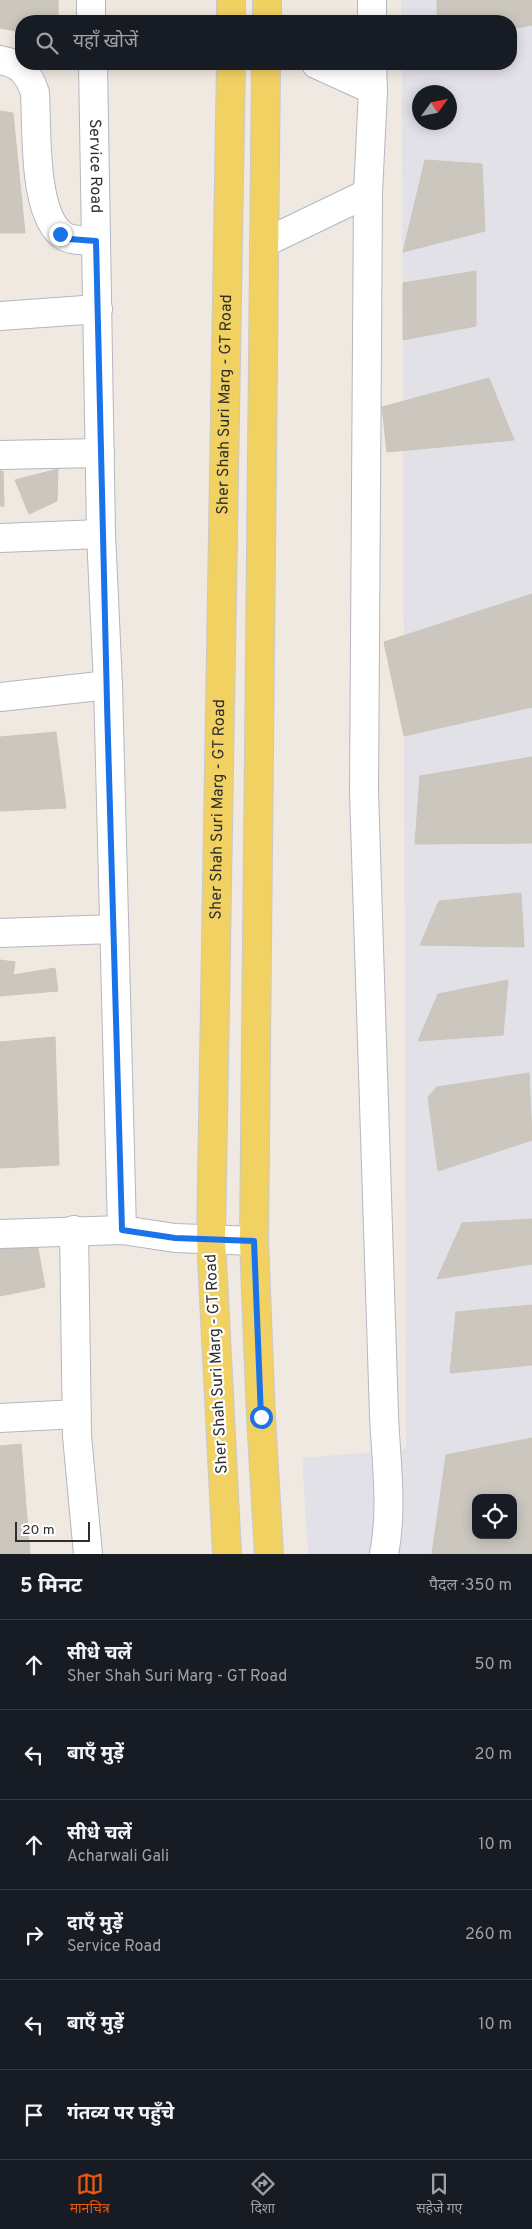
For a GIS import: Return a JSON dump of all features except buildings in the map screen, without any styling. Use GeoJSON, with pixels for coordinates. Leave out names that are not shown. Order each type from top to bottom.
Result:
{"type":"FeatureCollection","features":[{"type":"Feature","properties":{"kind":"main road"},"geometry":{"type":"LineString","coordinates":[[231,0],[231,15]]}},
{"type":"Feature","properties":{"kind":"main road"},"geometry":{"type":"LineString","coordinates":[[267,0],[267,15]]}},
{"type":"Feature","properties":{"kind":"main road","name":"Sher Shah Suri Marg - GT Road"},"geometry":{"type":"LineString","coordinates":[[227,1554],[211,1239],[231,70]]}},
{"type":"Feature","properties":{"kind":"main road"},"geometry":{"type":"LineString","coordinates":[[266,70],[254,1241],[269,1554]]}},
{"type":"Feature","properties":{"kind":"street"},"geometry":{"type":"LineString","coordinates":[[91,0],[91,15]]}},
{"type":"Feature","properties":{"kind":"street"},"geometry":{"type":"LineString","coordinates":[[372,0],[372,15]]}},
{"type":"Feature","properties":{"kind":"street"},"geometry":{"type":"LineString","coordinates":[[0,60],[15,64]]}},
{"type":"Feature","properties":{"kind":"street"},"geometry":{"type":"LineString","coordinates":[[23,70],[31,80],[35,93],[42,201],[50,220],[60,234],[69,239],[96,241]]}},
{"type":"Feature","properties":{"kind":"street","name":"Service Road"},"geometry":{"type":"LineString","coordinates":[[93,70],[102,534],[108,685],[122,1230]]}},
{"type":"Feature","properties":{"kind":"street"},"geometry":{"type":"LineString","coordinates":[[342,70],[372,77],[368,193],[364,792],[384,1415],[389,1504],[388,1532],[384,1554]]}},
{"type":"Feature","properties":{"kind":"street"},"geometry":{"type":"LineString","coordinates":[[264,243],[368,193]]}},
{"type":"Feature","properties":{"kind":"street"},"geometry":{"type":"LineString","coordinates":[[0,316],[98,309]]}},
{"type":"Feature","properties":{"kind":"street"},"geometry":{"type":"LineString","coordinates":[[0,455],[100,453]]}},
{"type":"Feature","properties":{"kind":"street"},"geometry":{"type":"LineString","coordinates":[[0,538],[102,534]]}},
{"type":"Feature","properties":{"kind":"street"},"geometry":{"type":"LineString","coordinates":[[0,697],[108,685]]}},
{"type":"Feature","properties":{"kind":"street"},"geometry":{"type":"LineString","coordinates":[[0,933],[114,929]]}},
{"type":"Feature","properties":{"kind":"street"},"geometry":{"type":"LineString","coordinates":[[0,1234],[74,1230],[122,1230],[175,1238],[254,1241]]}},
{"type":"Feature","properties":{"kind":"street"},"geometry":{"type":"LineString","coordinates":[[74,1230],[77,1414],[88,1554]]}},
{"type":"Feature","properties":{"kind":"street"},"geometry":{"type":"LineString","coordinates":[[0,1418],[77,1414]]}},
{"type":"Feature","properties":{"kind":"shaded area"},"geometry":{"type":"Polygon","coordinates":[[[401,0],[532,0],[532,1554],[308,1554],[302,1458],[406,1449],[402,70],[517,70],[517,15],[401,15],[401,0]]]}},
{"type":"Feature","properties":{"kind":"route"},"geometry":{"type":"LineString","coordinates":[[60,234],[69,239],[96,241],[102,534],[108,685],[122,1230],[175,1238],[254,1241],[261,1417]]}}]}
